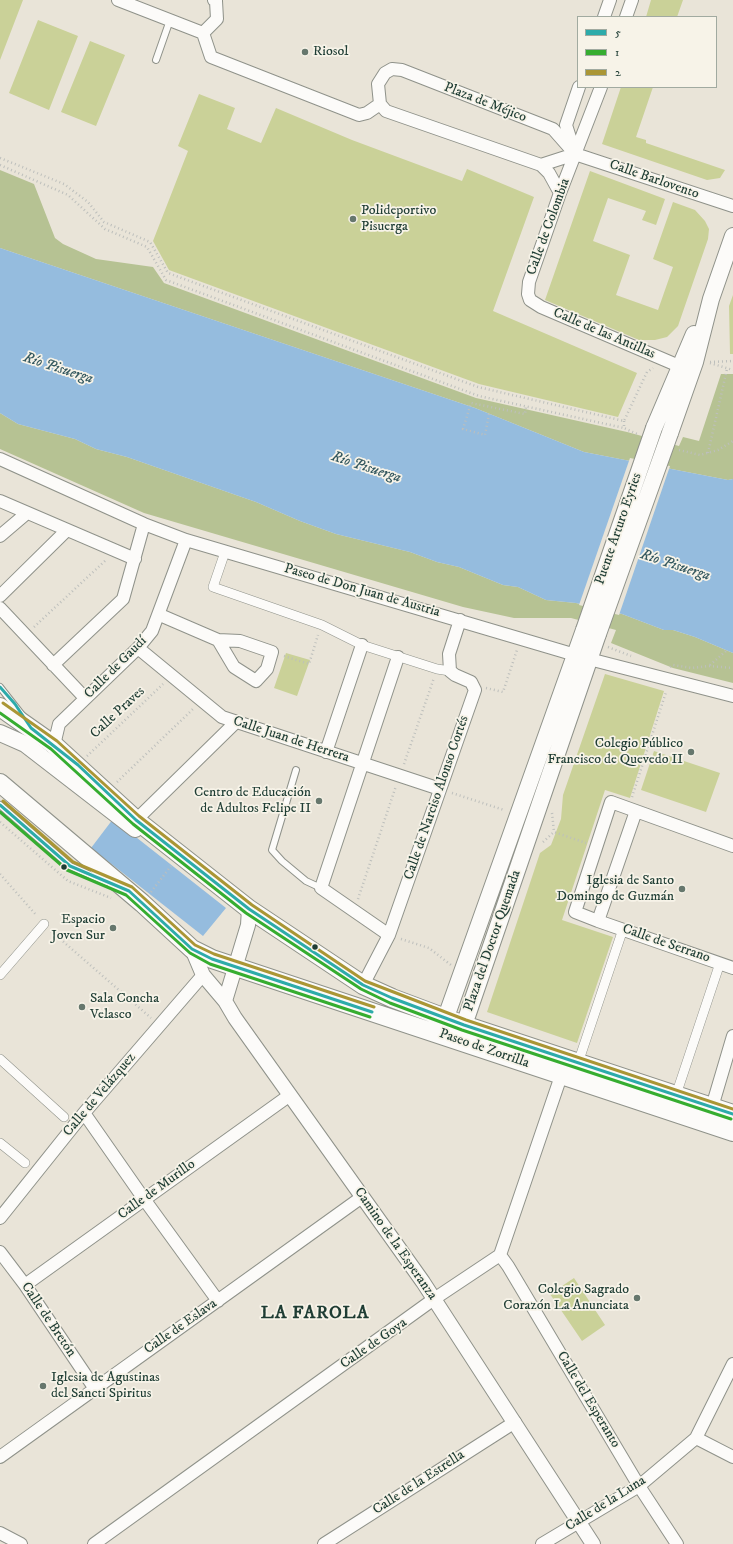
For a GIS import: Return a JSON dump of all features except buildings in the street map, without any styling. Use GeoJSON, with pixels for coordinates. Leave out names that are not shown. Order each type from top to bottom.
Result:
{"type":"FeatureCollection","features":[{"type":"Feature","properties":{"kind":"main road"},"geometry":{"type":"LineString","coordinates":[[711,299],[733,236]]}},
{"type":"Feature","properties":{"kind":"main road","name":"Puente Arturo Eyries"},"geometry":{"type":"LineString","coordinates":[[596,637],[654,428],[679,366],[711,299]]}},
{"type":"Feature","properties":{"kind":"main road","name":"Puente Arturo Eyries"},"geometry":{"type":"LineString","coordinates":[[596,637],[695,362],[711,299]]}},
{"type":"Feature","properties":{"kind":"main road","name":"Plaza del Doctor Quemada"},"geometry":{"type":"LineString","coordinates":[[449,1038],[446,1017],[518,814],[582,657],[596,637]]}},
{"type":"Feature","properties":{"kind":"main road","name":"Plaza del Doctor Quemada"},"geometry":{"type":"LineString","coordinates":[[449,1038],[464,1025],[582,657]]}},
{"type":"Feature","properties":{"kind":"main road","name":"Paseo de Zorrilla"},"geometry":{"type":"LineString","coordinates":[[0,707],[54,745],[78,765],[136,820],[249,909],[363,985],[392,998],[464,1025],[733,1114]]}},
{"type":"Feature","properties":{"kind":"main road","name":"Paseo de Zorrilla"},"geometry":{"type":"LineString","coordinates":[[0,733],[25,744],[176,860],[193,865]]}},
{"type":"Feature","properties":{"kind":"main road","name":"Paseo de Zorrilla"},"geometry":{"type":"LineString","coordinates":[[0,783],[129,891],[192,949],[212,959],[560,1076],[733,1132]]}},
{"type":"Feature","properties":{"kind":"street"},"geometry":{"type":"LineString","coordinates":[[118,0],[203,33]]}},
{"type":"Feature","properties":{"kind":"street"},"geometry":{"type":"LineString","coordinates":[[203,33],[217,19],[216,1],[214,0]]}},
{"type":"Feature","properties":{"kind":"street"},"geometry":{"type":"LineString","coordinates":[[604,16],[610,0]]}},
{"type":"Feature","properties":{"kind":"street"},"geometry":{"type":"LineString","coordinates":[[619,16],[625,0]]}},
{"type":"Feature","properties":{"kind":"street"},"geometry":{"type":"LineString","coordinates":[[626,16],[632,0]]}},
{"type":"Feature","properties":{"kind":"street"},"geometry":{"type":"LineString","coordinates":[[203,33],[211,57],[359,115],[367,113],[380,104],[386,111],[399,114],[541,165],[549,173],[560,193]]}},
{"type":"Feature","properties":{"kind":"street","name":"Plaza de Méjico"},"geometry":{"type":"LineString","coordinates":[[380,104],[378,84],[385,73],[392,69],[402,70],[553,129],[575,154]]}},
{"type":"Feature","properties":{"kind":"street"},"geometry":{"type":"LineString","coordinates":[[541,165],[575,154],[566,125],[579,88]]}},
{"type":"Feature","properties":{"kind":"street","name":"Calle de Colombia"},"geometry":{"type":"LineString","coordinates":[[530,300],[528,288],[529,282],[560,193],[601,88]]}},
{"type":"Feature","properties":{"kind":"street","name":"Calle Barlovento"},"geometry":{"type":"LineString","coordinates":[[575,154],[733,206]]}},
{"type":"Feature","properties":{"kind":"street","name":"Calle de las Antillas"},"geometry":{"type":"LineString","coordinates":[[530,300],[541,307],[679,366]]}},
{"type":"Feature","properties":{"kind":"street","name":"Paseo de Don Juan de Austria"},"geometry":{"type":"LineString","coordinates":[[0,459],[144,524],[186,540],[582,657],[668,674],[733,696]]}},
{"type":"Feature","properties":{"kind":"street"},"geometry":{"type":"LineString","coordinates":[[0,501],[135,559]]}},
{"type":"Feature","properties":{"kind":"street"},"geometry":{"type":"LineString","coordinates":[[0,536],[28,513]]}},
{"type":"Feature","properties":{"kind":"street"},"geometry":{"type":"LineString","coordinates":[[53,665],[123,599],[144,524]]}},
{"type":"Feature","properties":{"kind":"street"},"geometry":{"type":"LineString","coordinates":[[0,596],[67,530]]}},
{"type":"Feature","properties":{"kind":"street","name":"Calle de Gaudí"},"geometry":{"type":"LineString","coordinates":[[54,745],[59,724],[138,648],[152,631],[160,615],[186,540]]}},
{"type":"Feature","properties":{"kind":"street"},"geometry":{"type":"LineString","coordinates":[[225,552],[213,587],[322,625],[362,645],[437,669],[450,671],[456,676],[471,682],[474,685]]}},
{"type":"Feature","properties":{"kind":"street"},"geometry":{"type":"LineString","coordinates":[[0,608],[85,698]]}},
{"type":"Feature","properties":{"kind":"street"},"geometry":{"type":"LineString","coordinates":[[160,615],[218,640],[240,641],[272,652],[267,669],[256,681],[234,667],[218,640]]}},
{"type":"Feature","properties":{"kind":"street"},"geometry":{"type":"LineString","coordinates":[[450,671],[448,662],[449,654],[460,620]]}},
{"type":"Feature","properties":{"kind":"street"},"geometry":{"type":"LineString","coordinates":[[326,752],[362,645]]}},
{"type":"Feature","properties":{"kind":"street","name":"Calle Juan de Herrera"},"geometry":{"type":"LineString","coordinates":[[138,648],[171,677],[222,717],[235,723],[440,789]]}},
{"type":"Feature","properties":{"kind":"street"},"geometry":{"type":"LineString","coordinates":[[389,935],[320,888],[398,657]]}},
{"type":"Feature","properties":{"kind":"street","name":"Calle de Narciso Alonso Cortés"},"geometry":{"type":"LineString","coordinates":[[363,985],[389,935],[473,696],[475,690],[474,685]]}},
{"type":"Feature","properties":{"kind":"street"},"geometry":{"type":"LineString","coordinates":[[136,820],[235,723]]}},
{"type":"Feature","properties":{"kind":"street"},"geometry":{"type":"LineString","coordinates":[[632,810],[598,921],[575,912],[611,802],[733,846]]}},
{"type":"Feature","properties":{"kind":"street"},"geometry":{"type":"LineString","coordinates":[[225,1001],[234,966],[248,925],[249,909]]}},
{"type":"Feature","properties":{"kind":"street","name":"Calle de Serrano"},"geometry":{"type":"LineString","coordinates":[[598,921],[733,968]]}},
{"type":"Feature","properties":{"kind":"street"},"geometry":{"type":"LineString","coordinates":[[0,975],[44,924]]}},
{"type":"Feature","properties":{"kind":"street"},"geometry":{"type":"LineString","coordinates":[[578,1063],[623,930]]}},
{"type":"Feature","properties":{"kind":"street","name":"Camino de la Esperanza"},"geometry":{"type":"LineString","coordinates":[[192,949],[203,975],[225,1001],[235,1018],[434,1299],[593,1544]]}},
{"type":"Feature","properties":{"kind":"street"},"geometry":{"type":"LineString","coordinates":[[676,1095],[720,964]]}},
{"type":"Feature","properties":{"kind":"street","name":"Calle de Velázquez"},"geometry":{"type":"LineString","coordinates":[[0,1218],[84,1113],[203,975]]}},
{"type":"Feature","properties":{"kind":"street"},"geometry":{"type":"LineString","coordinates":[[712,1106],[730,1055],[733,1036]]}},
{"type":"Feature","properties":{"kind":"street","name":"Calle de Velázquez"},"geometry":{"type":"LineString","coordinates":[[0,1059],[64,1117]]}},
{"type":"Feature","properties":{"kind":"street"},"geometry":{"type":"LineString","coordinates":[[500,1255],[560,1076]]}},
{"type":"Feature","properties":{"kind":"street","name":"Calle de Murillo"},"geometry":{"type":"LineString","coordinates":[[25,1285],[290,1095]]}},
{"type":"Feature","properties":{"kind":"street"},"geometry":{"type":"LineString","coordinates":[[84,1113],[218,1301]]}},
{"type":"Feature","properties":{"kind":"street"},"geometry":{"type":"LineString","coordinates":[[0,1143],[25,1163]]}},
{"type":"Feature","properties":{"kind":"street","name":"Calle de Eslava"},"geometry":{"type":"LineString","coordinates":[[0,1457],[362,1197]]}},
{"type":"Feature","properties":{"kind":"street","name":"Calle de Bretón"},"geometry":{"type":"LineString","coordinates":[[0,1252],[25,1285],[95,1389]]}},
{"type":"Feature","properties":{"kind":"street","name":"Calle de Goya"},"geometry":{"type":"LineString","coordinates":[[94,1544],[434,1299],[500,1255]]}},
{"type":"Feature","properties":{"kind":"street","name":"Calle del Esperanto"},"geometry":{"type":"LineString","coordinates":[[500,1255],[639,1486],[677,1544]]}},
{"type":"Feature","properties":{"kind":"street","name":"Calle de la Luna"},"geometry":{"type":"LineString","coordinates":[[542,1544],[578,1521],[639,1486],[696,1438],[733,1364]]}},
{"type":"Feature","properties":{"kind":"street","name":"Calle de la Estrella"},"geometry":{"type":"LineString","coordinates":[[324,1544],[515,1422]]}},
{"type":"Feature","properties":{"kind":"street"},"geometry":{"type":"LineString","coordinates":[[696,1438],[733,1457]]}},
{"type":"Feature","properties":{"kind":"street"},"geometry":{"type":"LineString","coordinates":[[0,1533],[21,1544]]}},
{"type":"Feature","properties":{"kind":"lane"},"geometry":{"type":"LineString","coordinates":[[156,60],[170,20]]}},
{"type":"Feature","properties":{"kind":"lane","name":"Paseo de Zorrilla"},"geometry":{"type":"LineString","coordinates":[[0,687],[15,704],[31,728]]}},
{"type":"Feature","properties":{"kind":"lane"},"geometry":{"type":"LineString","coordinates":[[296,770],[272,850],[306,881],[320,888]]}},
{"type":"Feature","properties":{"kind":"lane","name":"Paseo de Zorrilla"},"geometry":{"type":"LineString","coordinates":[[0,805],[70,866],[129,891]]}},
{"type":"Feature","properties":{"kind":"path"},"geometry":{"type":"LineString","coordinates":[[0,158],[64,184],[88,202],[104,222],[150,242],[168,273],[478,387],[624,421],[647,372]]}},
{"type":"Feature","properties":{"kind":"path"},"geometry":{"type":"LineString","coordinates":[[0,166],[68,194],[105,229],[147,247],[166,280],[479,396],[624,428]]}},
{"type":"Feature","properties":{"kind":"path"},"geometry":{"type":"LineString","coordinates":[[733,361],[707,362],[733,370]]}},
{"type":"Feature","properties":{"kind":"path"},"geometry":{"type":"LineString","coordinates":[[708,453],[727,369]]}},
{"type":"Feature","properties":{"kind":"path"},"geometry":{"type":"LineString","coordinates":[[490,414],[485,435],[463,429],[471,403],[524,414],[526,406]]}},
{"type":"Feature","properties":{"kind":"path"},"geometry":{"type":"LineString","coordinates":[[25,635],[116,551]]}},
{"type":"Feature","properties":{"kind":"path"},"geometry":{"type":"LineString","coordinates":[[272,652],[309,664],[322,625]]}},
{"type":"Feature","properties":{"kind":"path"},"geometry":{"type":"LineString","coordinates":[[596,637],[632,656]]}},
{"type":"Feature","properties":{"kind":"path"},"geometry":{"type":"LineString","coordinates":[[474,685],[503,692],[521,639]]}},
{"type":"Feature","properties":{"kind":"path"},"geometry":{"type":"LineString","coordinates":[[709,666],[726,651]]}},
{"type":"Feature","properties":{"kind":"path"},"geometry":{"type":"LineString","coordinates":[[662,664],[692,668],[709,666],[733,668]]}},
{"type":"Feature","properties":{"kind":"path"},"geometry":{"type":"LineString","coordinates":[[632,810],[670,666]]}},
{"type":"Feature","properties":{"kind":"path"},"geometry":{"type":"LineString","coordinates":[[354,911],[399,776],[437,669]]}},
{"type":"Feature","properties":{"kind":"path","name":"Calle Praves"},"geometry":{"type":"LineString","coordinates":[[78,765],[171,677]]}},
{"type":"Feature","properties":{"kind":"path"},"geometry":{"type":"LineString","coordinates":[[106,793],[202,700]]}},
{"type":"Feature","properties":{"kind":"path"},"geometry":{"type":"LineString","coordinates":[[440,789],[518,814]]}},
{"type":"Feature","properties":{"kind":"path"},"geometry":{"type":"LineString","coordinates":[[541,844],[554,832],[596,846]]}},
{"type":"Feature","properties":{"kind":"path"},"geometry":{"type":"LineString","coordinates":[[149,894],[172,865]]}},
{"type":"Feature","properties":{"kind":"path"},"geometry":{"type":"LineString","coordinates":[[0,874],[44,924],[152,1019]]}},
{"type":"Feature","properties":{"kind":"path"},"geometry":{"type":"LineString","coordinates":[[389,935],[429,948],[462,974]]}},
{"type":"Feature","properties":{"kind":"green space"},"geometry":{"type":"Polygon","coordinates":[[[0,0],[23,0],[0,60],[0,0]]]}},
{"type":"Feature","properties":{"kind":"green space"},"geometry":{"type":"Polygon","coordinates":[[[651,0],[683,0],[677,16],[646,16],[651,0]]]}},
{"type":"Feature","properties":{"kind":"green space"},"geometry":{"type":"Polygon","coordinates":[[[38,20],[78,36],[49,110],[9,93],[38,20]]]}},
{"type":"Feature","properties":{"kind":"green space"},"geometry":{"type":"Polygon","coordinates":[[[90,41],[125,55],[96,126],[61,112],[90,41]]]}},
{"type":"Feature","properties":{"kind":"green space"},"geometry":{"type":"Polygon","coordinates":[[[621,88],[653,88],[636,137],[646,140],[646,143],[725,170],[720,178],[707,180],[602,144],[621,88]]]}},
{"type":"Feature","properties":{"kind":"green space"},"geometry":{"type":"Polygon","coordinates":[[[199,94],[235,108],[227,129],[261,143],[276,108],[352,140],[462,181],[467,169],[534,197],[493,311],[637,373],[618,417],[479,384],[169,270],[153,241],[188,151],[178,146],[199,94]]]}},
{"type":"Feature","properties":{"kind":"green space"},"geometry":{"type":"Polygon","coordinates":[[[0,170],[34,184],[55,238],[63,244],[96,259],[153,267],[164,283],[476,398],[627,432],[679,446],[683,437],[699,441],[721,374],[733,374],[733,479],[728,480],[584,452],[475,408],[0,248],[0,170]]]}},
{"type":"Feature","properties":{"kind":"green space"},"geometry":{"type":"Polygon","coordinates":[[[590,171],[665,199],[656,225],[642,220],[646,211],[608,198],[593,241],[630,255],[616,295],[658,310],[673,267],[653,259],[673,202],[695,210],[705,221],[709,229],[708,239],[678,326],[667,337],[655,340],[639,340],[545,300],[590,171]]]}},
{"type":"Feature","properties":{"kind":"green space"},"geometry":{"type":"Polygon","coordinates":[[[733,295],[733,354],[730,354],[729,306],[733,295]]]}},
{"type":"Feature","properties":{"kind":"green space"},"geometry":{"type":"Polygon","coordinates":[[[0,413],[18,424],[75,439],[96,449],[127,457],[256,502],[300,521],[336,534],[410,552],[437,562],[459,567],[503,585],[518,587],[546,600],[576,603],[622,614],[664,630],[673,630],[695,637],[733,653],[733,683],[673,668],[611,643],[616,630],[571,618],[514,618],[463,607],[144,513],[0,449],[0,413]]]}},
{"type":"Feature","properties":{"kind":"green space"},"geometry":{"type":"Polygon","coordinates":[[[286,653],[310,660],[297,696],[274,688],[286,653]]]}},
{"type":"Feature","properties":{"kind":"green space"},"geometry":{"type":"Polygon","coordinates":[[[605,674],[664,691],[630,798],[605,790],[562,920],[613,937],[577,1043],[487,1012],[540,853],[551,845],[561,819],[563,795],[605,674]]]}},
{"type":"Feature","properties":{"kind":"green space"},"geometry":{"type":"Polygon","coordinates":[[[654,751],[720,773],[706,812],[641,790],[654,751]]]}},
{"type":"Feature","properties":{"kind":"green space"},"geometry":{"type":"Polygon","coordinates":[[[574,1278],[605,1325],[582,1341],[550,1294],[574,1278]]]}},
{"type":"Feature","properties":{"kind":"water","name":"Río Pisuerga"},"geometry":{"type":"Polygon","coordinates":[[[0,248],[475,408],[584,452],[728,480],[733,479],[733,653],[695,637],[673,630],[664,630],[622,614],[576,603],[546,600],[518,587],[503,585],[459,567],[437,562],[410,552],[336,534],[300,521],[256,502],[127,457],[96,449],[75,439],[18,424],[0,413],[0,248]]]}},
{"type":"Feature","properties":{"kind":"water"},"geometry":{"type":"Polygon","coordinates":[[[113,819],[226,908],[203,936],[91,848],[113,819]]]}},
{"type":"Feature","properties":{"kind":"pier"},"geometry":{"type":"Polygon","coordinates":[[[630,458],[670,466],[619,615],[579,605],[630,458]]]}},
{"type":"Feature","properties":{"kind":"transit line","name":"5"},"geometry":{"type":"LineString","coordinates":[[0,687],[15,704],[31,728],[78,765],[136,820],[249,909],[363,985],[392,998],[464,1025],[733,1114]]}},
{"type":"Feature","properties":{"kind":"transit line","name":"2"},"geometry":{"type":"LineString","coordinates":[[3,703],[57,741],[139,816],[252,905],[365,981],[466,1020],[733,1109]]}},
{"type":"Feature","properties":{"kind":"transit line","name":"1"},"geometry":{"type":"LineString","coordinates":[[0,713],[51,749],[133,824],[246,913],[361,989],[390,1003],[462,1030],[731,1119]]}},
{"type":"Feature","properties":{"kind":"transit line","name":"2"},"geometry":{"type":"LineString","coordinates":[[3,801],[73,862],[132,887],[195,945],[214,954],[374,1007]]}},
{"type":"Feature","properties":{"kind":"transit line","name":"5"},"geometry":{"type":"LineString","coordinates":[[0,805],[70,866],[129,891],[192,949],[212,959],[372,1012]]}},
{"type":"Feature","properties":{"kind":"transit line","name":"1"},"geometry":{"type":"LineString","coordinates":[[0,812],[67,870],[126,895],[190,953],[210,964],[370,1017]]}},
{"type":"Feature","properties":{"kind":"place","name":"Riosol"},"geometry":{"type":"Point","coordinates":[305,52]}},
{"type":"Feature","properties":{"kind":"place","name":"Polideportivo Pisuerga"},"geometry":{"type":"Point","coordinates":[353,219]}},
{"type":"Feature","properties":{"kind":"place","name":"Colegio Público Francisco de Quevedo II"},"geometry":{"type":"Point","coordinates":[691,752]}},
{"type":"Feature","properties":{"kind":"place","name":"Centro de Educación de Adultos Felipe II"},"geometry":{"type":"Point","coordinates":[319,801]}},
{"type":"Feature","properties":{"kind":"place","name":"Iglesia de Santo Domingo de Guzmán"},"geometry":{"type":"Point","coordinates":[682,889]}},
{"type":"Feature","properties":{"kind":"place","name":"Espacio Joven Sur"},"geometry":{"type":"Point","coordinates":[113,928]}},
{"type":"Feature","properties":{"kind":"place","name":"Sala Concha Velasco"},"geometry":{"type":"Point","coordinates":[82,1007]}},
{"type":"Feature","properties":{"kind":"place","name":"Colegio Sagrado Corazón La Anunciata"},"geometry":{"type":"Point","coordinates":[637,1298]}},
{"type":"Feature","properties":{"kind":"place","name":"Iglesia de Agustinas del Sancti Spiritus"},"geometry":{"type":"Point","coordinates":[43,1386]}},
{"type":"Feature","properties":{"kind":"district","name":"LA FAROLA"},"geometry":{"type":"Point","coordinates":[315,1314]}}]}
